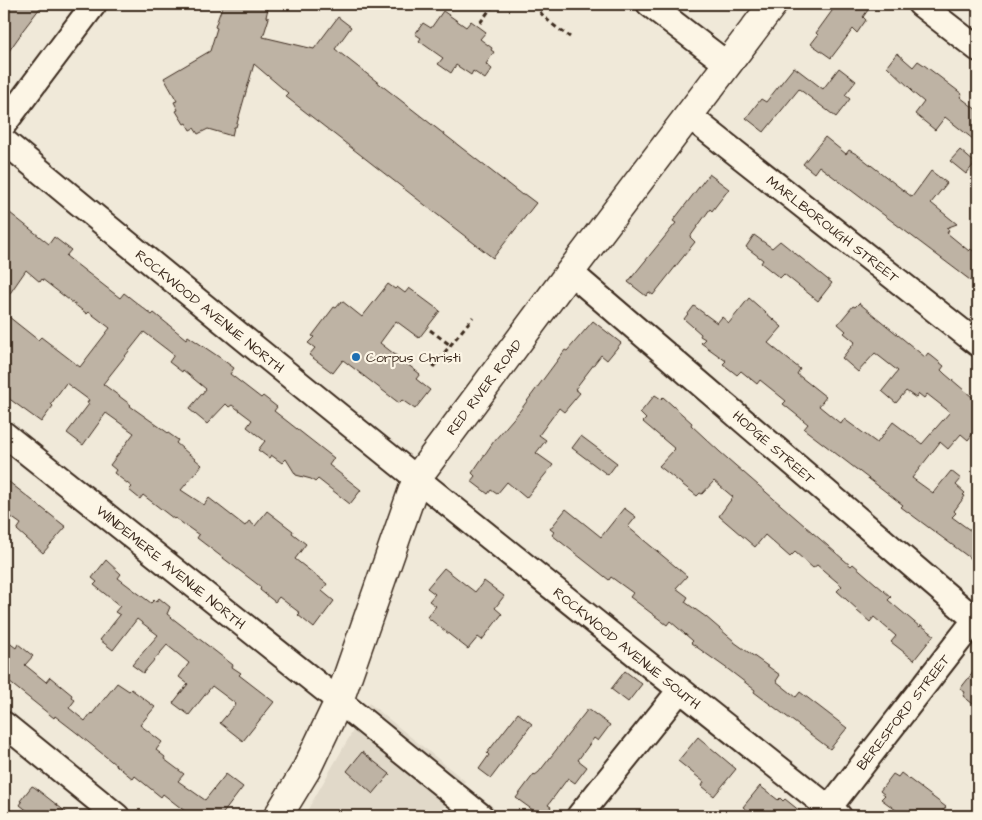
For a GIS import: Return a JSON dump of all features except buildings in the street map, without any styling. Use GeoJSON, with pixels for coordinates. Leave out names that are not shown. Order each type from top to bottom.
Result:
{"type":"FeatureCollection","features":[{"type":"Feature","properties":{"kind":"main road","name":"RED RIVER ROAD"},"geometry":{"type":"LineString","coordinates":[[278,816],[306,770],[339,701],[417,478],[773,4]]}},
{"type":"Feature","properties":{"kind":"street"},"geometry":{"type":"LineString","coordinates":[[4,124],[94,4]]}},
{"type":"Feature","properties":{"kind":"street"},"geometry":{"type":"LineString","coordinates":[[649,4],[727,64]]}},
{"type":"Feature","properties":{"kind":"street"},"geometry":{"type":"LineString","coordinates":[[920,4],[978,49]]}},
{"type":"Feature","properties":{"kind":"street","name":"MARLBOROUGH STREET"},"geometry":{"type":"LineString","coordinates":[[688,115],[978,344]]}},
{"type":"Feature","properties":{"kind":"street","name":"ROCKWOOD AVENUE NORTH"},"geometry":{"type":"LineString","coordinates":[[4,141],[206,309],[417,478]]}},
{"type":"Feature","properties":{"kind":"street","name":"HODGE STREET"},"geometry":{"type":"LineString","coordinates":[[570,272],[977,619]]}},
{"type":"Feature","properties":{"kind":"street","name":"WINDEMERE AVENUE NORTH"},"geometry":{"type":"LineString","coordinates":[[4,434],[481,816]]}},
{"type":"Feature","properties":{"kind":"street","name":"ROCKWOOD AVENUE SOUTH"},"geometry":{"type":"LineString","coordinates":[[417,478],[834,812]]}},
{"type":"Feature","properties":{"kind":"street","name":"BERESFORD STREET"},"geometry":{"type":"LineString","coordinates":[[834,812],[977,619]]}},
{"type":"Feature","properties":{"kind":"street"},"geometry":{"type":"LineString","coordinates":[[579,816],[680,690]]}},
{"type":"Feature","properties":{"kind":"street"},"geometry":{"type":"LineString","coordinates":[[4,724],[117,816]]}},
{"type":"Feature","properties":{"kind":"path"},"geometry":{"type":"LineString","coordinates":[[480,23],[494,4]]}},
{"type":"Feature","properties":{"kind":"path"},"geometry":{"type":"LineString","coordinates":[[535,4],[537,9],[557,28],[570,37]]}},
{"type":"Feature","properties":{"kind":"path"},"geometry":{"type":"LineString","coordinates":[[433,366],[472,317]]}},
{"type":"Feature","properties":{"kind":"path"},"geometry":{"type":"LineString","coordinates":[[430,330],[450,345]]}},
{"type":"Feature","properties":{"kind":"shaded area"},"geometry":{"type":"Polygon","coordinates":[[[369,703],[465,781],[437,816],[304,816],[369,703]]]}},
{"type":"Feature","properties":{"kind":"place","name":"Corpus Christi"},"geometry":{"type":"Point","coordinates":[356,357]}}]}
